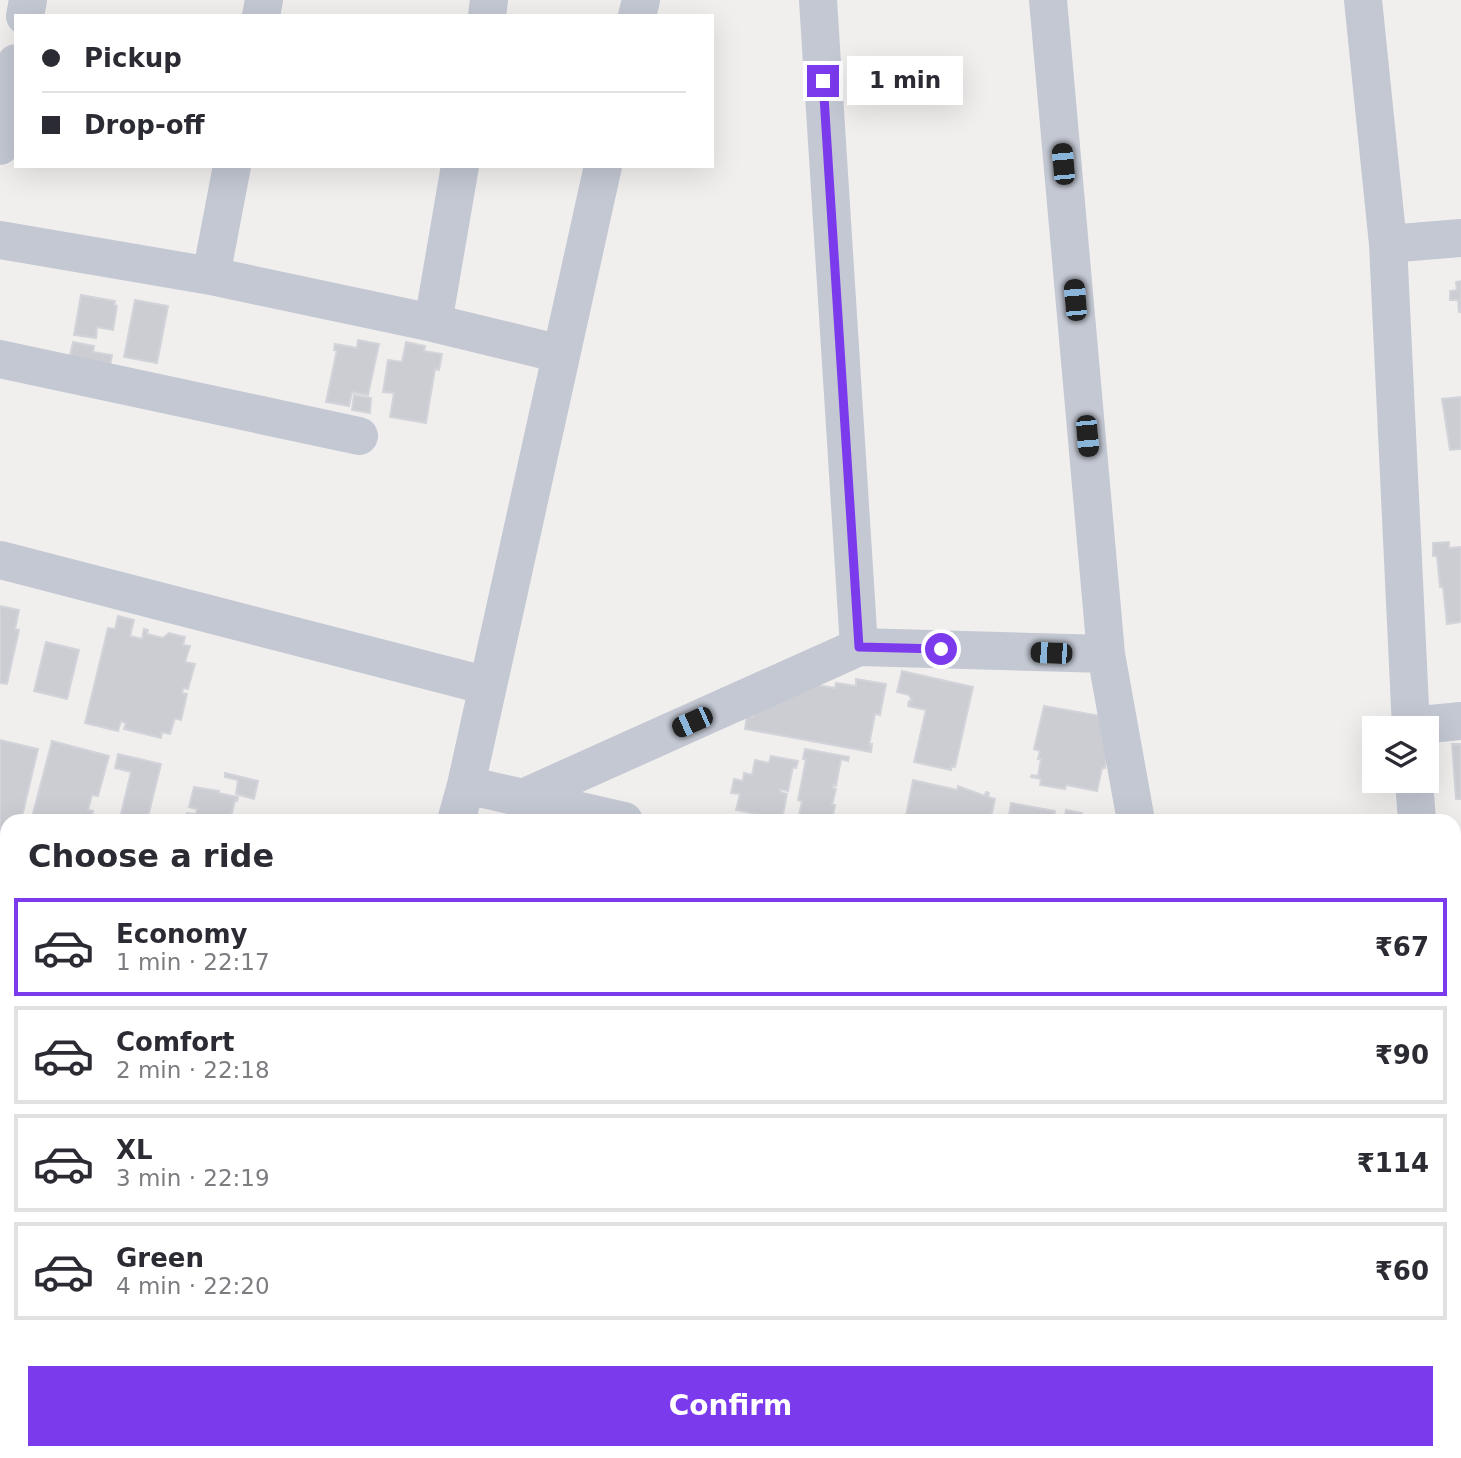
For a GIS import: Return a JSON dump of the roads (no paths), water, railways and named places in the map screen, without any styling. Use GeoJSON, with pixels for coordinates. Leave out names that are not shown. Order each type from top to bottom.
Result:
{"type":"FeatureCollection","features":[{"type":"Feature","properties":{"kind":"street"},"geometry":{"type":"LineString","coordinates":[[818,0],[859,647]]}},
{"type":"Feature","properties":{"kind":"street"},"geometry":{"type":"LineString","coordinates":[[1048,0],[1106,654],[1135,814]]}},
{"type":"Feature","properties":{"kind":"street"},"geometry":{"type":"LineString","coordinates":[[1363,0],[1388,243],[1410,716]]}},
{"type":"Feature","properties":{"kind":"street"},"geometry":{"type":"LineString","coordinates":[[0,146],[14,73]]}},
{"type":"Feature","properties":{"kind":"street"},"geometry":{"type":"LineString","coordinates":[[211,276],[232,168]]}},
{"type":"Feature","properties":{"kind":"street"},"geometry":{"type":"LineString","coordinates":[[433,323],[460,168]]}},
{"type":"Feature","properties":{"kind":"street"},"geometry":{"type":"LineString","coordinates":[[458,814],[603,168]]}},
{"type":"Feature","properties":{"kind":"street"},"geometry":{"type":"LineString","coordinates":[[1388,243],[1461,237]]}},
{"type":"Feature","properties":{"kind":"street"},"geometry":{"type":"LineString","coordinates":[[0,240],[211,276],[433,323],[561,354]]}},
{"type":"Feature","properties":{"kind":"street"},"geometry":{"type":"LineString","coordinates":[[0,359],[359,436]]}},
{"type":"Feature","properties":{"kind":"street"},"geometry":{"type":"LineString","coordinates":[[0,560],[488,686]]}},
{"type":"Feature","properties":{"kind":"street"},"geometry":{"type":"LineString","coordinates":[[525,796],[859,647],[1106,654]]}},
{"type":"Feature","properties":{"kind":"street"},"geometry":{"type":"LineString","coordinates":[[1439,724],[1461,721]]}},
{"type":"Feature","properties":{"kind":"street"},"geometry":{"type":"LineString","coordinates":[[466,785],[596,814]]}},
{"type":"Feature","properties":{"kind":"street"},"geometry":{"type":"LineString","coordinates":[[1415,793],[1416,814]]}}]}
